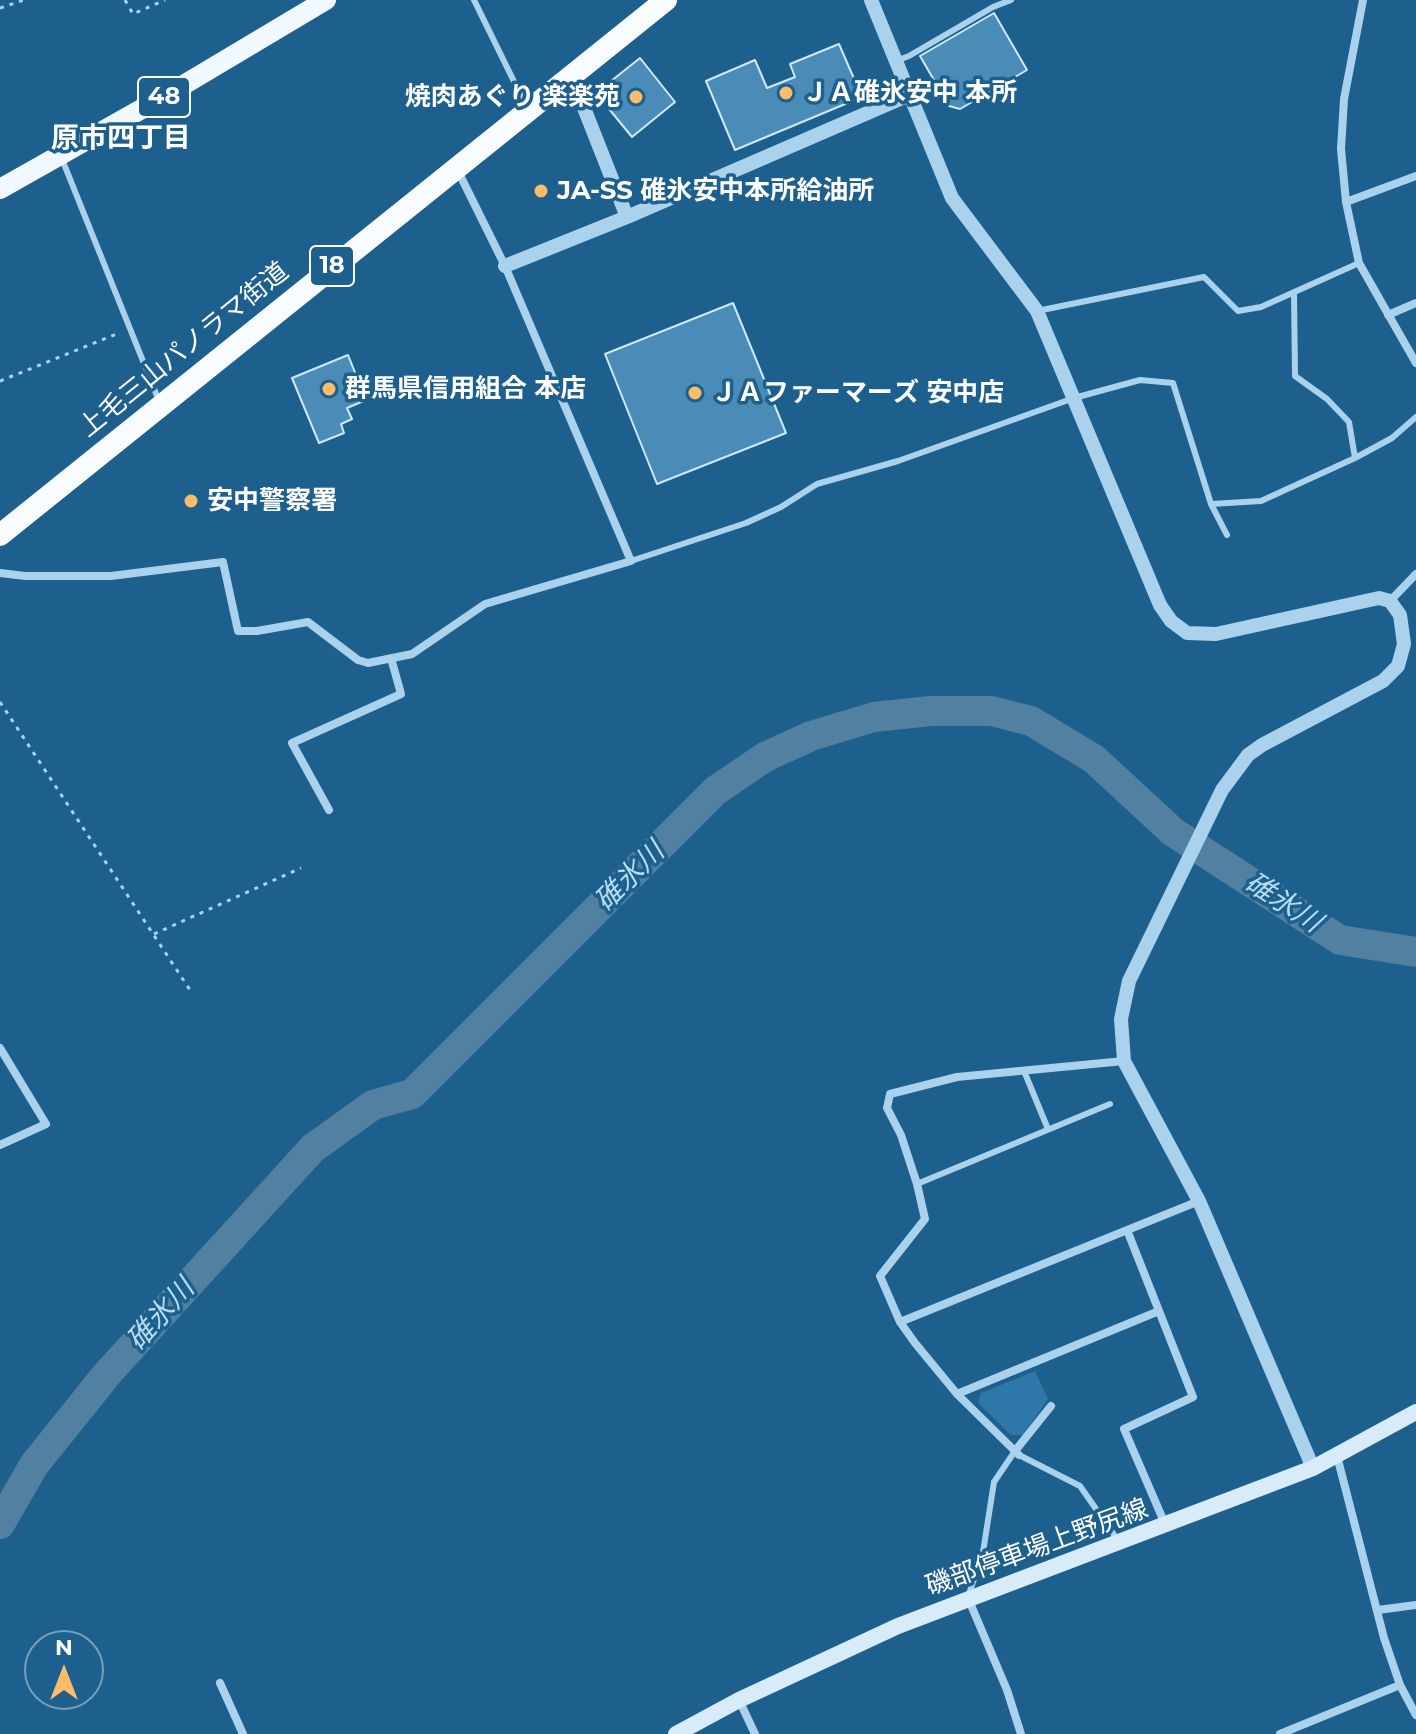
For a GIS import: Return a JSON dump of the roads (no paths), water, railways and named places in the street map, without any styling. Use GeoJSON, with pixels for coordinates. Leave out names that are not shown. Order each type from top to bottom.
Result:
{"type":"FeatureCollection","features":[{"type":"Feature","properties":{"kind":"highway","name":"上毛三山パノラマ街道"},"geometry":{"type":"LineString","coordinates":[[0,535],[666,0]]}},
{"type":"Feature","properties":{"kind":"main road","name":"48"},"geometry":{"type":"LineString","coordinates":[[0,189],[326,0]]}},
{"type":"Feature","properties":{"kind":"main road","name":"磯部停車場上野尻線"},"geometry":{"type":"LineString","coordinates":[[676,1734],[739,1700],[898,1626],[1313,1468],[1416,1412]]}},
{"type":"Feature","properties":{"kind":"street"},"geometry":{"type":"LineString","coordinates":[[871,0],[952,198],[1037,311],[1160,605],[1171,621],[1187,633],[1216,634],[1379,598],[1390,601],[1400,615],[1404,644],[1398,666],[1383,681],[1262,745],[1248,755],[1222,790],[1129,981],[1121,1019],[1124,1061],[1199,1201],[1313,1468]]}},
{"type":"Feature","properties":{"kind":"street"},"geometry":{"type":"LineString","coordinates":[[1363,0],[1344,99],[1341,149],[1346,202],[1359,263],[1416,363]]}},
{"type":"Feature","properties":{"kind":"street"},"geometry":{"type":"LineString","coordinates":[[571,75],[627,217]]}},
{"type":"Feature","properties":{"kind":"street"},"geometry":{"type":"LineString","coordinates":[[505,266],[627,217],[909,95]]}},
{"type":"Feature","properties":{"kind":"street"},"geometry":{"type":"LineString","coordinates":[[0,573],[111,576],[223,562],[238,631],[257,631],[308,622],[358,660],[368,663],[412,654],[485,604],[631,561],[505,266],[456,167]]}},
{"type":"Feature","properties":{"kind":"street"},"geometry":{"type":"LineString","coordinates":[[1346,202],[1416,176]]}},
{"type":"Feature","properties":{"kind":"street"},"geometry":{"type":"LineString","coordinates":[[1388,315],[1416,303]]}},
{"type":"Feature","properties":{"kind":"street"},"geometry":{"type":"LineString","coordinates":[[1390,601],[1416,574]]}},
{"type":"Feature","properties":{"kind":"street"},"geometry":{"type":"LineString","coordinates":[[329,810],[292,743],[401,694],[391,658]]}},
{"type":"Feature","properties":{"kind":"street"},"geometry":{"type":"LineString","coordinates":[[0,1048],[46,1124],[0,1145]]}},
{"type":"Feature","properties":{"kind":"street"},"geometry":{"type":"LineString","coordinates":[[1051,1406],[1017,1453],[957,1394],[900,1322],[880,1276],[925,1219],[901,1135],[887,1108],[890,1094],[957,1077],[1124,1061]]}},
{"type":"Feature","properties":{"kind":"street"},"geometry":{"type":"LineString","coordinates":[[900,1322],[1199,1201]]}},
{"type":"Feature","properties":{"kind":"street"},"geometry":{"type":"LineString","coordinates":[[1127,1230],[1193,1397],[1124,1429],[1166,1526]]}},
{"type":"Feature","properties":{"kind":"street"},"geometry":{"type":"LineString","coordinates":[[957,1394],[1159,1311]]}},
{"type":"Feature","properties":{"kind":"street"},"geometry":{"type":"LineString","coordinates":[[1337,1456],[1384,1638],[1400,1685],[1416,1715]]}},
{"type":"Feature","properties":{"kind":"street"},"geometry":{"type":"LineString","coordinates":[[968,1598],[1007,1690],[1021,1734]]}},
{"type":"Feature","properties":{"kind":"street"},"geometry":{"type":"LineString","coordinates":[[1378,1610],[1416,1605]]}},
{"type":"Feature","properties":{"kind":"street"},"geometry":{"type":"LineString","coordinates":[[220,1683],[243,1734]]}},
{"type":"Feature","properties":{"kind":"street"},"geometry":{"type":"LineString","coordinates":[[1280,1734],[1400,1685]]}},
{"type":"Feature","properties":{"kind":"street"},"geometry":{"type":"LineString","coordinates":[[739,1700],[755,1734]]}},
{"type":"Feature","properties":{"kind":"lane"},"geometry":{"type":"LineString","coordinates":[[474,0],[528,110]]}},
{"type":"Feature","properties":{"kind":"lane"},"geometry":{"type":"LineString","coordinates":[[896,61],[1011,0]]}},
{"type":"Feature","properties":{"kind":"lane"},"geometry":{"type":"LineString","coordinates":[[61,155],[161,404]]}},
{"type":"Feature","properties":{"kind":"lane"},"geometry":{"type":"LineString","coordinates":[[1037,311],[1204,277],[1238,311],[1261,307],[1359,263]]}},
{"type":"Feature","properties":{"kind":"lane"},"geometry":{"type":"LineString","coordinates":[[1294,292],[1295,376],[1327,399],[1349,422],[1355,458]]}},
{"type":"Feature","properties":{"kind":"lane"},"geometry":{"type":"LineString","coordinates":[[631,561],[746,523],[781,507],[817,484],[898,461],[1074,398],[1140,380],[1173,383],[1211,504],[1227,535]]}},
{"type":"Feature","properties":{"kind":"lane"},"geometry":{"type":"LineString","coordinates":[[1211,504],[1261,501],[1392,438],[1416,417]]}},
{"type":"Feature","properties":{"kind":"lane"},"geometry":{"type":"LineString","coordinates":[[1024,1071],[1048,1129]]}},
{"type":"Feature","properties":{"kind":"lane"},"geometry":{"type":"LineString","coordinates":[[917,1184],[1110,1104]]}},
{"type":"Feature","properties":{"kind":"lane"},"geometry":{"type":"LineString","coordinates":[[968,1598],[983,1552],[994,1482],[1017,1453],[1080,1486],[1120,1543]]}},
{"type":"Feature","properties":{"kind":"waterway","name":"碓氷川"},"geometry":{"type":"LineString","coordinates":[[0,1524],[34,1465],[107,1374],[313,1148],[373,1105],[412,1094],[715,791],[765,757],[811,736],[874,717],[931,711],[991,711],[1031,721],[1094,759],[1173,832],[1340,940],[1416,952]]}},
{"type":"Feature","properties":{"kind":"place","name":"ＪＡ碓氷安中 本所"},"geometry":{"type":"Point","coordinates":[786,93]}},
{"type":"Feature","properties":{"kind":"place","name":"焼肉あぐり 楽楽苑"},"geometry":{"type":"Point","coordinates":[636,97]}},
{"type":"Feature","properties":{"kind":"place","name":"JA-SS 碓氷安中本所給油所"},"geometry":{"type":"Point","coordinates":[541,191]}},
{"type":"Feature","properties":{"kind":"place","name":"群馬県信用組合 本店"},"geometry":{"type":"Point","coordinates":[329,389]}},
{"type":"Feature","properties":{"kind":"place","name":"ＪＡファーマーズ 安中店"},"geometry":{"type":"Point","coordinates":[695,393]}},
{"type":"Feature","properties":{"kind":"place","name":"安中警察署"},"geometry":{"type":"Point","coordinates":[191,501]}},
{"type":"Feature","properties":{"kind":"district","name":"原市四丁目"},"geometry":{"type":"Point","coordinates":[121,139]}}]}
